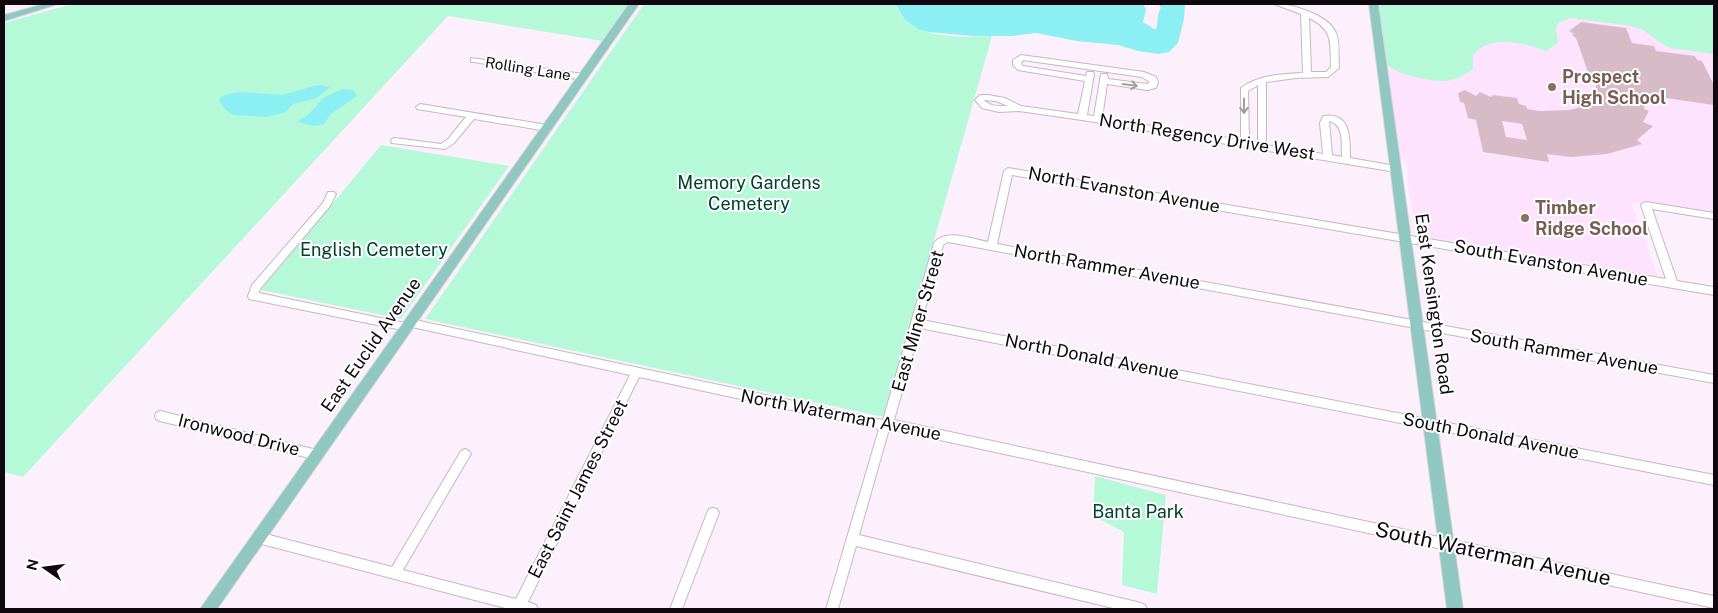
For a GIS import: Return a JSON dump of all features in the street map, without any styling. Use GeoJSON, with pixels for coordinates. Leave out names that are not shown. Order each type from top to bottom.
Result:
{"type":"FeatureCollection","features":[{"type":"Feature","properties":{"kind":"main road"},"geometry":{"type":"LineString","coordinates":[[4,18],[53,4]]}},
{"type":"Feature","properties":{"kind":"main road","name":"East Euclid Avenue"},"geometry":{"type":"LineString","coordinates":[[208,609],[634,4]]}},
{"type":"Feature","properties":{"kind":"main road","name":"East Kensington Road"},"geometry":{"type":"LineString","coordinates":[[1373,4],[1455,609]]}},
{"type":"Feature","properties":{"kind":"street"},"geometry":{"type":"LineString","coordinates":[[1245,144],[1244,90],[1251,83],[1328,74],[1335,68],[1332,32],[1327,24],[1278,4]]}},
{"type":"Feature","properties":{"kind":"street"},"geometry":{"type":"LineString","coordinates":[[1305,14],[1307,76]]}},
{"type":"Feature","properties":{"kind":"street"},"geometry":{"type":"LineString","coordinates":[[1089,79],[1021,68],[1017,65],[1018,60],[1021,57],[1144,75],[1154,82],[1153,86],[1147,87],[1103,81]]}},
{"type":"Feature","properties":{"kind":"street","name":"Rolling Lane"},"geometry":{"type":"LineString","coordinates":[[474,60],[583,77]]}},
{"type":"Feature","properties":{"kind":"street"},"geometry":{"type":"LineString","coordinates":[[1082,117],[1091,68]]}},
{"type":"Feature","properties":{"kind":"street"},"geometry":{"type":"LineString","coordinates":[[1098,119],[1105,70]]}},
{"type":"Feature","properties":{"kind":"street"},"geometry":{"type":"LineString","coordinates":[[1262,81],[1262,146]]}},
{"type":"Feature","properties":{"kind":"street"},"geometry":{"type":"LineString","coordinates":[[420,107],[547,128]]}},
{"type":"Feature","properties":{"kind":"street","name":"North Regency Drive West"},"geometry":{"type":"LineString","coordinates":[[1019,108],[1098,119],[1396,169]]}},
{"type":"Feature","properties":{"kind":"street"},"geometry":{"type":"LineString","coordinates":[[395,141],[442,147],[451,141],[472,116]]}},
{"type":"Feature","properties":{"kind":"street"},"geometry":{"type":"LineString","coordinates":[[1328,157],[1324,123],[1326,118],[1333,118],[1339,120],[1343,126],[1346,160]]}},
{"type":"Feature","properties":{"kind":"street","name":"North Evanston Avenue"},"geometry":{"type":"LineString","coordinates":[[992,246],[1008,170],[1240,210]]}},
{"type":"Feature","properties":{"kind":"street","name":"North Waterman Avenue"},"geometry":{"type":"LineString","coordinates":[[331,194],[327,204],[255,288],[254,296],[408,325],[906,427],[1272,506]]}},
{"type":"Feature","properties":{"kind":"street"},"geometry":{"type":"LineString","coordinates":[[1673,284],[1646,205],[1714,216]]}},
{"type":"Feature","properties":{"kind":"street","name":"South Evanston Avenue"},"geometry":{"type":"LineString","coordinates":[[1240,210],[1714,291]]}},
{"type":"Feature","properties":{"kind":"street","name":"North Rammer Avenue"},"geometry":{"type":"LineString","coordinates":[[947,238],[1267,296]]}},
{"type":"Feature","properties":{"kind":"street","name":"East Miner Street"},"geometry":{"type":"LineString","coordinates":[[832,609],[882,433],[891,414],[940,243],[947,238]]}},
{"type":"Feature","properties":{"kind":"street","name":"South Rammer Avenue"},"geometry":{"type":"LineString","coordinates":[[1267,296],[1714,379]]}},
{"type":"Feature","properties":{"kind":"street","name":"North Donald Avenue"},"geometry":{"type":"LineString","coordinates":[[917,322],[1268,391]]}},
{"type":"Feature","properties":{"kind":"street","name":"East Saint James Street"},"geometry":{"type":"LineString","coordinates":[[519,606],[636,373]]}},
{"type":"Feature","properties":{"kind":"street","name":"South Donald Avenue"},"geometry":{"type":"LineString","coordinates":[[1268,391],[1714,480]]}},
{"type":"Feature","properties":{"kind":"street","name":"Ironwood Drive"},"geometry":{"type":"LineString","coordinates":[[160,416],[317,455]]}},
{"type":"Feature","properties":{"kind":"street"},"geometry":{"type":"LineString","coordinates":[[394,574],[465,454]]}},
{"type":"Feature","properties":{"kind":"street","name":"South Waterman Avenue"},"geometry":{"type":"LineString","coordinates":[[1272,506],[1714,602]]}},
{"type":"Feature","properties":{"kind":"street"},"geometry":{"type":"LineString","coordinates":[[676,609],[713,513]]}},
{"type":"Feature","properties":{"kind":"street"},"geometry":{"type":"LineString","coordinates":[[258,538],[532,609]]}},
{"type":"Feature","properties":{"kind":"street"},"geometry":{"type":"LineString","coordinates":[[852,539],[1141,609]]}},
{"type":"Feature","properties":{"kind":"shaded area","name":"Prospect High School"},"geometry":{"type":"Polygon","coordinates":[[[1379,4],[1714,4],[1714,214],[1631,202],[1658,276],[1417,235],[1407,182],[1409,178],[1406,163],[1400,158],[1379,4]]]}},
{"type":"Feature","properties":{"kind":"green space"},"geometry":{"type":"Polygon","coordinates":[[[72,4],[629,4],[603,41],[448,16],[23,477],[4,472],[4,23],[72,4]]]}},
{"type":"Feature","properties":{"kind":"green space","name":"Memory Gardens Cemetery"},"geometry":{"type":"Polygon","coordinates":[[[644,4],[895,4],[902,16],[912,25],[923,31],[951,36],[992,36],[884,417],[425,319],[644,4]]]}},
{"type":"Feature","properties":{"kind":"green space"},"geometry":{"type":"Polygon","coordinates":[[[1379,4],[1714,4],[1714,54],[1670,48],[1643,30],[1631,26],[1571,18],[1559,22],[1556,27],[1558,43],[1546,51],[1518,43],[1498,42],[1489,44],[1480,48],[1473,55],[1473,69],[1448,81],[1430,80],[1414,77],[1392,69],[1387,65],[1379,4]]]}},
{"type":"Feature","properties":{"kind":"green space","name":"English Cemetery"},"geometry":{"type":"Polygon","coordinates":[[[381,145],[509,166],[401,319],[261,290],[381,145]]]}},
{"type":"Feature","properties":{"kind":"green space","name":"Banta Park"},"geometry":{"type":"Polygon","coordinates":[[[1095,476],[1166,495],[1157,594],[1122,585],[1124,532],[1093,516],[1095,476]]]}},
{"type":"Feature","properties":{"kind":"water"},"geometry":{"type":"Polygon","coordinates":[[[895,4],[1143,4],[1146,9],[1143,22],[1156,29],[1161,8],[1158,4],[1185,4],[1184,19],[1178,43],[1169,52],[1158,54],[1118,45],[1077,41],[1036,33],[1011,36],[974,36],[928,32],[918,29],[905,20],[895,4]]]}},
{"type":"Feature","properties":{"kind":"water"},"geometry":{"type":"Polygon","coordinates":[[[319,85],[330,87],[317,98],[293,104],[286,112],[267,117],[233,115],[219,101],[220,98],[234,93],[277,95],[319,85]]]}},
{"type":"Feature","properties":{"kind":"water"},"geometry":{"type":"Polygon","coordinates":[[[342,89],[353,90],[357,96],[331,114],[324,124],[314,126],[297,122],[309,114],[323,98],[342,89]]]}},
{"type":"Feature","properties":{"kind":"building","name":"Prospect High School"},"geometry":{"type":"Polygon","coordinates":[[[1581,22],[1626,28],[1632,43],[1654,46],[1656,51],[1695,56],[1697,60],[1702,61],[1714,85],[1714,105],[1645,95],[1644,109],[1649,111],[1643,122],[1653,126],[1637,140],[1642,144],[1607,154],[1571,157],[1547,154],[1549,162],[1483,152],[1476,120],[1468,118],[1464,103],[1460,102],[1458,93],[1465,90],[1476,96],[1480,92],[1491,97],[1493,95],[1517,98],[1519,104],[1526,106],[1527,109],[1540,111],[1569,110],[1578,108],[1580,104],[1589,103],[1596,93],[1596,79],[1590,78],[1576,38],[1569,31],[1581,22]],[[1502,121],[1506,137],[1527,140],[1522,124],[1502,121]]]}},
{"type":"Feature","properties":{"kind":"place","name":"Prospect High School"},"geometry":{"type":"Point","coordinates":[1552,87]}},
{"type":"Feature","properties":{"kind":"place","name":"Timber Ridge School"},"geometry":{"type":"Point","coordinates":[1525,218]}}]}
